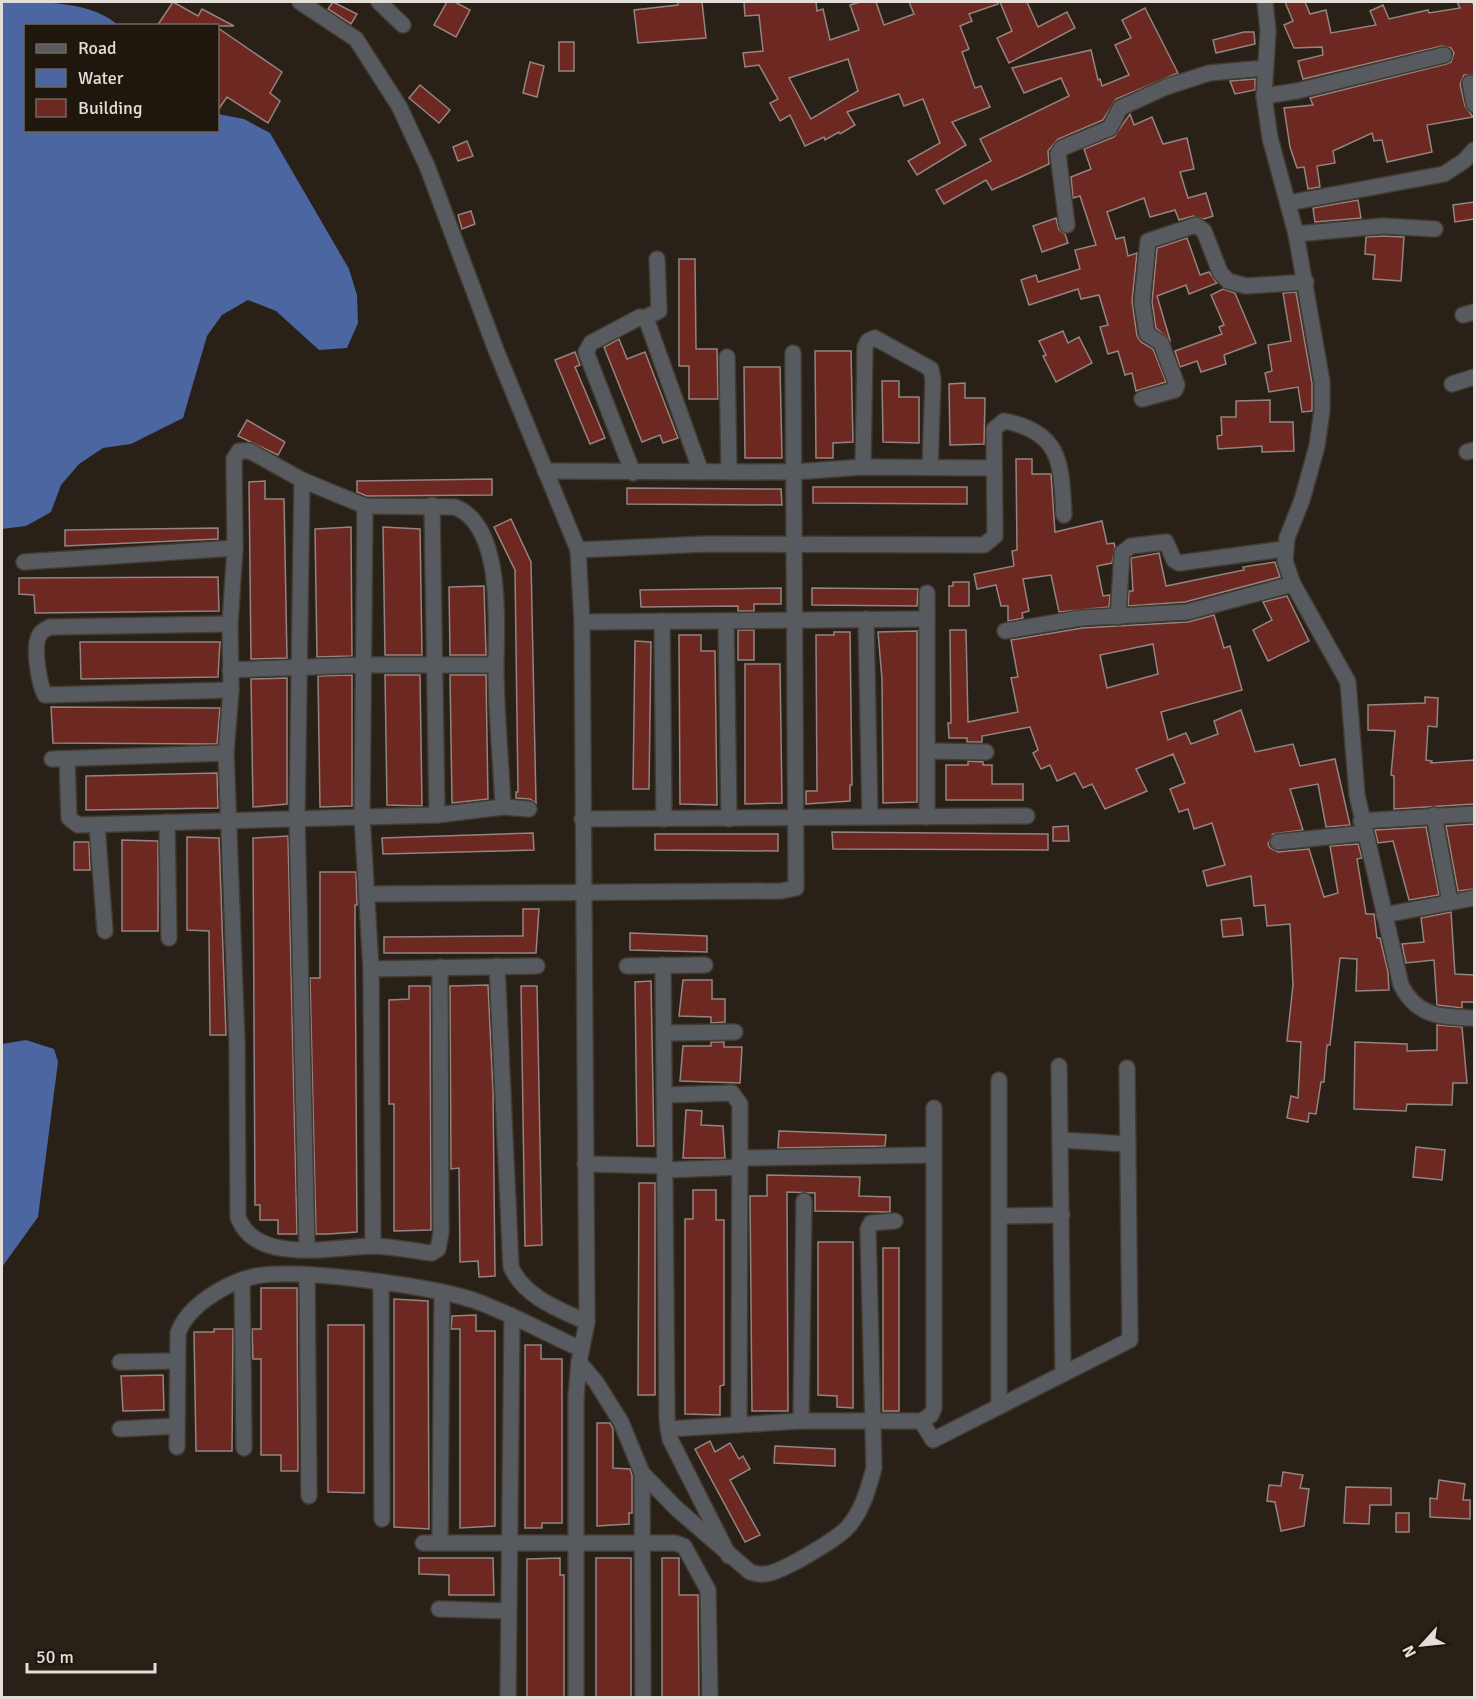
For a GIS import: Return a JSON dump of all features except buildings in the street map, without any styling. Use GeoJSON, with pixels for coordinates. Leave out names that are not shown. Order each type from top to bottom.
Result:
{"type":"FeatureCollection","features":[{"type":"Feature","properties":{"kind":"street"},"geometry":{"type":"LineString","coordinates":[[300,2],[356,39],[399,106],[427,165],[454,242],[578,550],[582,622],[582,893],[587,1323],[580,1355],[576,1397],[576,1698]]}},
{"type":"Feature","properties":{"kind":"street"},"geometry":{"type":"LineString","coordinates":[[379,2],[403,25]]}},
{"type":"Feature","properties":{"kind":"street"},"geometry":{"type":"LineString","coordinates":[[1265,2],[1268,31],[1264,96],[1270,138],[1296,234],[1322,382],[1322,410],[1317,446],[1284,549],[1293,584],[1348,682],[1357,795],[1401,985],[1415,1006],[1427,1012],[1474,1018]]}},
{"type":"Feature","properties":{"kind":"street"},"geometry":{"type":"LineString","coordinates":[[1264,96],[1297,92],[1444,55]]}},
{"type":"Feature","properties":{"kind":"street"},"geometry":{"type":"LineString","coordinates":[[1067,225],[1058,154],[1062,148],[1110,128],[1120,108],[1185,80],[1209,73],[1265,68]]}},
{"type":"Feature","properties":{"kind":"street"},"geometry":{"type":"LineString","coordinates":[[1470,82],[1474,104]]}},
{"type":"Feature","properties":{"kind":"street"},"geometry":{"type":"LineString","coordinates":[[1288,203],[1436,177],[1464,161],[1474,150]]}},
{"type":"Feature","properties":{"kind":"street"},"geometry":{"type":"LineString","coordinates":[[1142,399],[1175,390],[1177,385],[1161,343],[1148,334],[1142,302],[1148,253],[1146,244],[1151,239],[1196,225],[1204,231],[1220,272],[1228,281],[1246,286],[1306,282]]}},
{"type":"Feature","properties":{"kind":"street"},"geometry":{"type":"LineString","coordinates":[[1296,234],[1383,226],[1435,229]]}},
{"type":"Feature","properties":{"kind":"street"},"geometry":{"type":"LineString","coordinates":[[633,473],[586,352],[591,344],[640,317],[644,318],[659,311],[657,259]]}},
{"type":"Feature","properties":{"kind":"street"},"geometry":{"type":"LineString","coordinates":[[644,318],[702,472]]}},
{"type":"Feature","properties":{"kind":"street"},"geometry":{"type":"LineString","coordinates":[[863,467],[865,347],[868,341],[875,338],[931,369],[933,380],[930,467]]}},
{"type":"Feature","properties":{"kind":"street"},"geometry":{"type":"LineString","coordinates":[[369,894],[781,891],[796,888],[793,353]]}},
{"type":"Feature","properties":{"kind":"street"},"geometry":{"type":"LineString","coordinates":[[727,357],[729,472]]}},
{"type":"Feature","properties":{"kind":"street"},"geometry":{"type":"LineString","coordinates":[[1452,384],[1474,377]]}},
{"type":"Feature","properties":{"kind":"street"},"geometry":{"type":"LineString","coordinates":[[578,550],[706,544],[984,545],[995,536],[994,429],[1004,421],[1014,423],[1043,438],[1056,450],[1064,515]]}},
{"type":"Feature","properties":{"kind":"street"},"geometry":{"type":"LineString","coordinates":[[440,968],[441,1241],[438,1249],[432,1253],[373,1246],[276,1248],[254,1239],[242,1228],[238,1217],[237,1043],[226,753],[231,690],[230,624],[236,548],[236,454],[239,451],[250,451],[302,480],[365,506],[432,505],[461,509],[477,522],[489,553],[496,594],[499,627],[496,665],[503,807]]}},
{"type":"Feature","properties":{"kind":"street"},"geometry":{"type":"LineString","coordinates":[[545,471],[794,472],[863,467],[993,468]]}},
{"type":"Feature","properties":{"kind":"street"},"geometry":{"type":"LineString","coordinates":[[302,480],[297,817],[307,1249]]}},
{"type":"Feature","properties":{"kind":"street"},"geometry":{"type":"LineString","coordinates":[[432,505],[433,665],[438,814]]}},
{"type":"Feature","properties":{"kind":"street"},"geometry":{"type":"LineString","coordinates":[[365,506],[362,816],[369,894],[371,969],[373,1246]]}},
{"type":"Feature","properties":{"kind":"street"},"geometry":{"type":"LineString","coordinates":[[1118,617],[1122,553],[1131,546],[1166,542],[1174,560],[1179,563],[1284,549]]}},
{"type":"Feature","properties":{"kind":"street"},"geometry":{"type":"LineString","coordinates":[[24,562],[236,548]]}},
{"type":"Feature","properties":{"kind":"street"},"geometry":{"type":"LineString","coordinates":[[1005,631],[1081,618],[1186,612],[1293,584]]}},
{"type":"Feature","properties":{"kind":"street"},"geometry":{"type":"LineString","coordinates":[[927,593],[927,817]]}},
{"type":"Feature","properties":{"kind":"street"},"geometry":{"type":"LineString","coordinates":[[866,619],[870,817]]}},
{"type":"Feature","properties":{"kind":"street"},"geometry":{"type":"LineString","coordinates":[[582,622],[927,619]]}},
{"type":"Feature","properties":{"kind":"street"},"geometry":{"type":"LineString","coordinates":[[662,621],[664,819]]}},
{"type":"Feature","properties":{"kind":"street"},"geometry":{"type":"LineString","coordinates":[[726,621],[729,819]]}},
{"type":"Feature","properties":{"kind":"street"},"geometry":{"type":"LineString","coordinates":[[230,624],[50,627],[37,638],[40,687],[45,695],[231,690]]}},
{"type":"Feature","properties":{"kind":"street"},"geometry":{"type":"LineString","coordinates":[[230,670],[363,665],[496,665]]}},
{"type":"Feature","properties":{"kind":"street"},"geometry":{"type":"LineString","coordinates":[[927,751],[986,752]]}},
{"type":"Feature","properties":{"kind":"street"},"geometry":{"type":"LineString","coordinates":[[226,753],[59,759],[69,818],[78,825],[97,825],[438,814],[503,807],[529,809]]}},
{"type":"Feature","properties":{"kind":"street"},"geometry":{"type":"LineString","coordinates":[[1278,842],[1434,815],[1474,814]]}},
{"type":"Feature","properties":{"kind":"street"},"geometry":{"type":"LineString","coordinates":[[1434,815],[1450,902]]}},
{"type":"Feature","properties":{"kind":"street"},"geometry":{"type":"LineString","coordinates":[[582,819],[1027,816]]}},
{"type":"Feature","properties":{"kind":"street"},"geometry":{"type":"LineString","coordinates":[[168,822],[169,938]]}},
{"type":"Feature","properties":{"kind":"street"},"geometry":{"type":"LineString","coordinates":[[97,825],[105,931]]}},
{"type":"Feature","properties":{"kind":"street"},"geometry":{"type":"LineString","coordinates":[[1384,915],[1474,898]]}},
{"type":"Feature","properties":{"kind":"street"},"geometry":{"type":"LineString","coordinates":[[663,965],[668,1429],[670,1439],[688,1478],[729,1556]]}},
{"type":"Feature","properties":{"kind":"street"},"geometry":{"type":"LineString","coordinates":[[627,966],[705,965]]}},
{"type":"Feature","properties":{"kind":"street"},"geometry":{"type":"LineString","coordinates":[[496,966],[511,1267],[521,1283],[547,1304],[587,1323]]}},
{"type":"Feature","properties":{"kind":"street"},"geometry":{"type":"LineString","coordinates":[[371,969],[537,966]]}},
{"type":"Feature","properties":{"kind":"street"},"geometry":{"type":"LineString","coordinates":[[664,1033],[735,1032]]}},
{"type":"Feature","properties":{"kind":"street"},"geometry":{"type":"LineString","coordinates":[[1059,1066],[1064,1374]]}},
{"type":"Feature","properties":{"kind":"street"},"geometry":{"type":"LineString","coordinates":[[921,1421],[933,1440],[1130,1340],[1127,1068]]}},
{"type":"Feature","properties":{"kind":"street"},"geometry":{"type":"LineString","coordinates":[[999,1080],[999,1407]]}},
{"type":"Feature","properties":{"kind":"street"},"geometry":{"type":"LineString","coordinates":[[665,1095],[736,1095],[740,1104],[739,1425]]}},
{"type":"Feature","properties":{"kind":"street"},"geometry":{"type":"LineString","coordinates":[[668,1429],[801,1421],[921,1421],[931,1415],[934,1408],[934,1108]]}},
{"type":"Feature","properties":{"kind":"street"},"geometry":{"type":"LineString","coordinates":[[1060,1140],[1128,1144]]}},
{"type":"Feature","properties":{"kind":"street"},"geometry":{"type":"LineString","coordinates":[[585,1164],[666,1168],[933,1155]]}},
{"type":"Feature","properties":{"kind":"street"},"geometry":{"type":"LineString","coordinates":[[801,1421],[804,1201]]}},
{"type":"Feature","properties":{"kind":"street"},"geometry":{"type":"LineString","coordinates":[[999,1216],[1062,1215]]}},
{"type":"Feature","properties":{"kind":"street"},"geometry":{"type":"LineString","coordinates":[[642,1473],[729,1556],[750,1572],[764,1575],[785,1566],[848,1527],[863,1504],[874,1468],[868,1229],[871,1222],[895,1221]]}},
{"type":"Feature","properties":{"kind":"street"},"geometry":{"type":"LineString","coordinates":[[177,1447],[178,1333],[183,1318],[207,1300],[242,1280],[258,1276],[308,1276],[381,1284],[470,1299],[512,1316],[580,1355],[621,1422],[642,1473],[643,1698]]}},
{"type":"Feature","properties":{"kind":"street"},"geometry":{"type":"LineString","coordinates":[[308,1276],[309,1496]]}},
{"type":"Feature","properties":{"kind":"street"},"geometry":{"type":"LineString","coordinates":[[242,1280],[244,1448]]}},
{"type":"Feature","properties":{"kind":"street"},"geometry":{"type":"LineString","coordinates":[[381,1284],[382,1519]]}},
{"type":"Feature","properties":{"kind":"street"},"geometry":{"type":"LineString","coordinates":[[440,1543],[442,1293]]}},
{"type":"Feature","properties":{"kind":"street"},"geometry":{"type":"LineString","coordinates":[[508,1698],[512,1316]]}},
{"type":"Feature","properties":{"kind":"street"},"geometry":{"type":"LineString","coordinates":[[120,1362],[177,1361]]}},
{"type":"Feature","properties":{"kind":"street"},"geometry":{"type":"LineString","coordinates":[[120,1429],[177,1426]]}},
{"type":"Feature","properties":{"kind":"street"},"geometry":{"type":"LineString","coordinates":[[423,1543],[684,1546],[702,1575],[710,1604],[710,1698]]}},
{"type":"Feature","properties":{"kind":"street"},"geometry":{"type":"LineString","coordinates":[[439,1609],[508,1611]]}},
{"type":"Feature","properties":{"kind":"water"},"geometry":{"type":"Polygon","coordinates":[[[2,2],[64,4],[93,11],[116,24],[24,24],[24,132],[219,132],[219,114],[244,119],[270,133],[349,269],[357,295],[358,323],[347,348],[319,350],[276,311],[248,300],[222,315],[207,336],[183,418],[131,444],[103,448],[79,464],[61,485],[51,512],[26,526],[2,529],[2,2]]]}},
{"type":"Feature","properties":{"kind":"water"},"geometry":{"type":"Polygon","coordinates":[[[26,1040],[54,1049],[58,1062],[38,1217],[2,1267],[2,1044],[26,1040]]]}}]}
